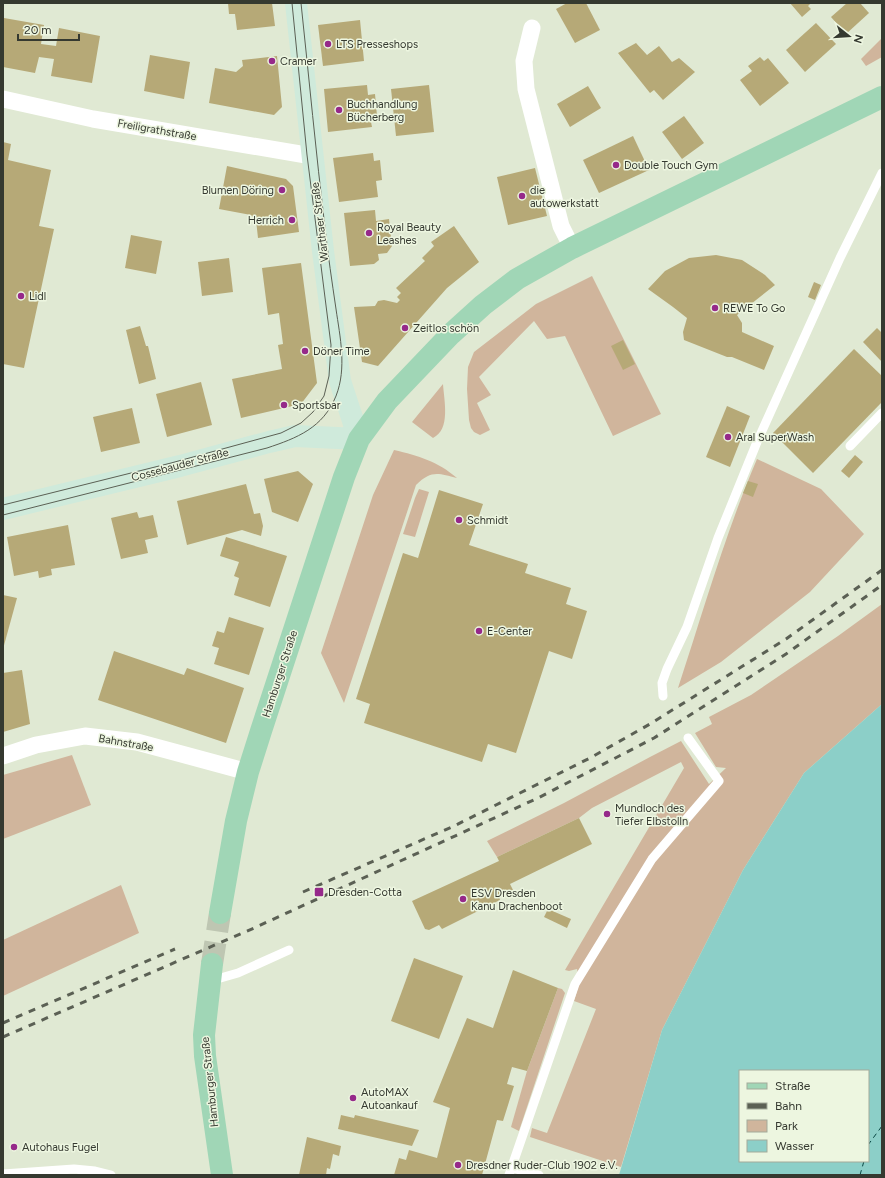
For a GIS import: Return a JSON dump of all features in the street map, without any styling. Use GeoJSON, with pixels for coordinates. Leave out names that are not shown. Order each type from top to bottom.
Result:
{"type":"FeatureCollection","features":[{"type":"Feature","properties":{"kind":"main road","name":"Hamburger Straße"},"geometry":{"type":"LineString","coordinates":[[220,914],[236,820],[248,772],[341,486],[359,439],[386,401],[446,339],[477,310],[516,279],[572,248],[879,103]]}},
{"type":"Feature","properties":{"kind":"main road","name":"Hamburger Straße"},"geometry":{"type":"LineString","coordinates":[[211,973],[204,1035],[205,1056],[222,1175]]}},
{"type":"Feature","properties":{"kind":"street","name":"Warthaer Straße"},"geometry":{"type":"LineString","coordinates":[[296,3],[312,156],[340,382],[359,439]]}},
{"type":"Feature","properties":{"kind":"street"},"geometry":{"type":"LineString","coordinates":[[532,28],[524,61],[526,89],[561,226],[572,248]]}},
{"type":"Feature","properties":{"kind":"street","name":"Freiligrathstraße"},"geometry":{"type":"LineString","coordinates":[[3,99],[93,119],[312,156]]}},
{"type":"Feature","properties":{"kind":"street","name":"Cossebauder Straße"},"geometry":{"type":"LineString","coordinates":[[3,510],[295,436],[359,439]]}},
{"type":"Feature","properties":{"kind":"street","name":"Bahnstraße"},"geometry":{"type":"LineString","coordinates":[[3,756],[36,745],[85,736],[137,742],[248,772]]}},
{"type":"Feature","properties":{"kind":"lane"},"geometry":{"type":"LineString","coordinates":[[663,696],[662,683],[667,669],[687,627],[718,538],[757,442],[840,258],[882,174]]}},
{"type":"Feature","properties":{"kind":"lane"},"geometry":{"type":"LineString","coordinates":[[850,446],[882,413]]}},
{"type":"Feature","properties":{"kind":"lane"},"geometry":{"type":"LineString","coordinates":[[538,1175],[511,1171],[575,984],[652,859],[719,781],[688,738]]}},
{"type":"Feature","properties":{"kind":"lane"},"geometry":{"type":"LineString","coordinates":[[211,973],[238,973],[289,950]]}},
{"type":"Feature","properties":{"kind":"lane"},"geometry":{"type":"LineString","coordinates":[[3,1174],[47,1173],[74,1169],[95,1171],[111,1175]]}},
{"type":"Feature","properties":{"kind":"green space"},"geometry":{"type":"Polygon","coordinates":[[[882,38],[882,57],[866,66],[861,59],[882,38]]]}},
{"type":"Feature","properties":{"kind":"green space"},"geometry":{"type":"Polygon","coordinates":[[[592,276],[661,414],[613,436],[565,336],[547,339],[534,321],[479,377],[491,395],[477,403],[490,430],[480,435],[474,432],[471,428],[469,420],[467,389],[468,367],[474,352],[536,304],[592,276]]]}},
{"type":"Feature","properties":{"kind":"green space"},"geometry":{"type":"Polygon","coordinates":[[[443,384],[445,406],[444,421],[439,434],[433,438],[412,422],[443,384]]]}},
{"type":"Feature","properties":{"kind":"green space"},"geometry":{"type":"Polygon","coordinates":[[[394,450],[435,463],[457,478],[435,474],[426,477],[416,485],[344,703],[321,653],[373,495],[394,450]]]}},
{"type":"Feature","properties":{"kind":"green space"},"geometry":{"type":"Polygon","coordinates":[[[757,459],[821,489],[864,534],[810,592],[721,662],[678,688],[725,544],[745,487],[757,459]]]}},
{"type":"Feature","properties":{"kind":"green space"},"geometry":{"type":"Polygon","coordinates":[[[419,489],[429,492],[415,537],[403,534],[419,489]]]}},
{"type":"Feature","properties":{"kind":"green space"},"geometry":{"type":"Polygon","coordinates":[[[882,604],[882,704],[804,773],[743,870],[662,1030],[621,1167],[530,1137],[532,1128],[547,1133],[596,1009],[574,1001],[580,981],[577,969],[569,971],[565,970],[684,768],[681,762],[592,808],[579,818],[497,857],[487,841],[564,803],[681,741],[709,784],[726,768],[716,767],[695,733],[712,724],[709,717],[751,695],[882,604]]]}},
{"type":"Feature","properties":{"kind":"green space"},"geometry":{"type":"Polygon","coordinates":[[[72,755],[91,805],[3,839],[3,775],[72,755]]]}},
{"type":"Feature","properties":{"kind":"green space"},"geometry":{"type":"Polygon","coordinates":[[[121,885],[139,933],[3,996],[3,940],[121,885]]]}},
{"type":"Feature","properties":{"kind":"green space"},"geometry":{"type":"Polygon","coordinates":[[[558,988],[562,989],[565,993],[519,1131],[511,1127],[527,1071],[558,988]]]}},
{"type":"Feature","properties":{"kind":"water"},"geometry":{"type":"Polygon","coordinates":[[[882,704],[882,1175],[619,1175],[662,1030],[743,870],[804,773],[882,704]]]}},
{"type":"Feature","properties":{"kind":"building"},"geometry":{"type":"Polygon","coordinates":[[[228,3],[272,3],[275,26],[237,30],[235,14],[229,14],[228,3]]]}},
{"type":"Feature","properties":{"kind":"building"},"geometry":{"type":"Polygon","coordinates":[[[567,3],[586,3],[600,30],[575,43],[556,9],[567,3]]]}},
{"type":"Feature","properties":{"kind":"building"},"geometry":{"type":"Polygon","coordinates":[[[790,3],[811,3],[808,6],[811,9],[802,17],[790,3]]]}},
{"type":"Feature","properties":{"kind":"building"},"geometry":{"type":"Polygon","coordinates":[[[847,3],[860,3],[869,13],[846,34],[831,17],[847,3]]]}},
{"type":"Feature","properties":{"kind":"building"},"geometry":{"type":"Polygon","coordinates":[[[4,18],[44,25],[41,44],[56,46],[59,28],[100,36],[92,83],[51,76],[54,59],[39,57],[35,73],[3,67],[4,18]]]}},
{"type":"Feature","properties":{"kind":"building"},"geometry":{"type":"Polygon","coordinates":[[[360,20],[364,61],[323,66],[318,25],[360,20]]]}},
{"type":"Feature","properties":{"kind":"building"},"geometry":{"type":"Polygon","coordinates":[[[816,23],[836,44],[805,72],[786,50],[816,23]]]}},
{"type":"Feature","properties":{"kind":"building"},"geometry":{"type":"Polygon","coordinates":[[[636,43],[647,55],[659,46],[672,62],[679,58],[695,72],[663,100],[654,90],[650,93],[618,53],[636,43]]]}},
{"type":"Feature","properties":{"kind":"building"},"geometry":{"type":"Polygon","coordinates":[[[150,55],[190,62],[184,99],[144,91],[150,55]]]}},
{"type":"Feature","properties":{"kind":"building"},"geometry":{"type":"Polygon","coordinates":[[[277,56],[282,107],[274,115],[209,103],[215,68],[236,72],[243,66],[242,60],[277,56]]]}},
{"type":"Feature","properties":{"kind":"building"},"geometry":{"type":"Polygon","coordinates":[[[760,57],[764,61],[768,58],[789,83],[760,106],[740,80],[752,71],[748,66],[760,57]]]}},
{"type":"Feature","properties":{"kind":"building"},"geometry":{"type":"Polygon","coordinates":[[[367,85],[368,95],[375,94],[377,116],[370,117],[372,127],[328,132],[324,89],[367,85]]]}},
{"type":"Feature","properties":{"kind":"building"},"geometry":{"type":"Polygon","coordinates":[[[429,85],[434,132],[396,136],[391,89],[429,85]]]}},
{"type":"Feature","properties":{"kind":"building"},"geometry":{"type":"Polygon","coordinates":[[[588,86],[601,108],[570,127],[557,104],[588,86]]]}},
{"type":"Feature","properties":{"kind":"building"},"geometry":{"type":"Polygon","coordinates":[[[684,116],[704,143],[682,159],[662,132],[684,116]]]}},
{"type":"Feature","properties":{"kind":"building","name":"Double Touch Gym"},"geometry":{"type":"Polygon","coordinates":[[[633,136],[649,170],[599,193],[583,160],[633,136]]]}},
{"type":"Feature","properties":{"kind":"building","name":"Lidl"},"geometry":{"type":"Polygon","coordinates":[[[3,142],[11,144],[8,160],[51,170],[39,226],[54,229],[24,368],[3,364],[3,142]]]}},
{"type":"Feature","properties":{"kind":"building"},"geometry":{"type":"Polygon","coordinates":[[[373,153],[374,161],[380,160],[382,180],[376,181],[378,197],[339,202],[333,158],[373,153]]]}},
{"type":"Feature","properties":{"kind":"building"},"geometry":{"type":"Polygon","coordinates":[[[227,166],[286,179],[293,186],[299,232],[258,238],[256,220],[251,215],[219,209],[227,166]]]}},
{"type":"Feature","properties":{"kind":"building","name":"die autowerkstatt"},"geometry":{"type":"Polygon","coordinates":[[[535,168],[547,216],[508,225],[497,177],[535,168]]]}},
{"type":"Feature","properties":{"kind":"building","name":"Royal Beauty Leashes"},"geometry":{"type":"Polygon","coordinates":[[[375,210],[376,221],[389,219],[392,246],[387,253],[378,254],[379,260],[374,264],[350,266],[344,213],[375,210]]]}},
{"type":"Feature","properties":{"kind":"building"},"geometry":{"type":"Polygon","coordinates":[[[454,226],[479,262],[447,288],[378,366],[362,362],[354,307],[375,306],[378,301],[384,300],[397,303],[400,300],[397,297],[401,293],[396,288],[425,261],[422,258],[434,246],[431,242],[454,226]]]}},
{"type":"Feature","properties":{"kind":"building"},"geometry":{"type":"Polygon","coordinates":[[[131,235],[162,241],[156,274],[125,268],[131,235]]]}},
{"type":"Feature","properties":{"kind":"building"},"geometry":{"type":"Polygon","coordinates":[[[716,255],[742,260],[765,275],[775,285],[737,315],[742,323],[742,332],[774,346],[764,370],[684,340],[683,332],[687,318],[648,289],[665,271],[689,258],[716,255]]]}},
{"type":"Feature","properties":{"kind":"building"},"geometry":{"type":"Polygon","coordinates":[[[229,258],[233,292],[202,296],[198,262],[229,258]]]}},
{"type":"Feature","properties":{"kind":"building"},"geometry":{"type":"Polygon","coordinates":[[[301,263],[317,383],[301,404],[241,418],[232,379],[282,369],[278,345],[283,344],[279,313],[268,315],[262,268],[301,263]]]}},
{"type":"Feature","properties":{"kind":"building"},"geometry":{"type":"Polygon","coordinates":[[[814,282],[821,285],[815,300],[808,297],[814,282]]]}},
{"type":"Feature","properties":{"kind":"building"},"geometry":{"type":"Polygon","coordinates":[[[140,326],[146,346],[148,346],[156,379],[139,384],[126,330],[140,326]]]}},
{"type":"Feature","properties":{"kind":"building"},"geometry":{"type":"Polygon","coordinates":[[[877,328],[882,333],[882,362],[863,342],[877,328]]]}},
{"type":"Feature","properties":{"kind":"building"},"geometry":{"type":"Polygon","coordinates":[[[623,340],[635,364],[623,370],[611,346],[623,340]]]}},
{"type":"Feature","properties":{"kind":"building"},"geometry":{"type":"Polygon","coordinates":[[[854,349],[882,376],[882,402],[813,473],[773,433],[854,349]]]}},
{"type":"Feature","properties":{"kind":"building"},"geometry":{"type":"Polygon","coordinates":[[[201,382],[212,425],[167,437],[156,394],[201,382]]]}},
{"type":"Feature","properties":{"kind":"building","name":"Aral SuperWash"},"geometry":{"type":"Polygon","coordinates":[[[727,406],[750,416],[730,467],[706,457],[727,406]]]}},
{"type":"Feature","properties":{"kind":"building"},"geometry":{"type":"Polygon","coordinates":[[[132,408],[140,443],[101,452],[93,417],[132,408]]]}},
{"type":"Feature","properties":{"kind":"building"},"geometry":{"type":"Polygon","coordinates":[[[855,455],[863,462],[849,478],[841,471],[855,455]]]}},
{"type":"Feature","properties":{"kind":"building"},"geometry":{"type":"Polygon","coordinates":[[[298,471],[313,484],[298,522],[272,512],[264,479],[298,471]]]}},
{"type":"Feature","properties":{"kind":"building"},"geometry":{"type":"Polygon","coordinates":[[[748,481],[758,484],[753,497],[743,493],[748,481]]]}},
{"type":"Feature","properties":{"kind":"building"},"geometry":{"type":"Polygon","coordinates":[[[246,484],[254,514],[260,513],[263,526],[261,536],[242,530],[187,545],[177,501],[246,484]]]}},
{"type":"Feature","properties":{"kind":"building","name":"E-Center"},"geometry":{"type":"Polygon","coordinates":[[[439,490],[483,504],[469,545],[528,564],[525,573],[571,588],[566,604],[587,611],[572,659],[549,651],[516,753],[488,744],[482,762],[364,723],[370,704],[356,699],[403,553],[418,558],[439,490]]]}},
{"type":"Feature","properties":{"kind":"building"},"geometry":{"type":"Polygon","coordinates":[[[137,512],[139,518],[153,515],[158,537],[145,540],[148,553],[121,559],[111,518],[137,512]]]}},
{"type":"Feature","properties":{"kind":"building"},"geometry":{"type":"Polygon","coordinates":[[[68,525],[75,565],[51,569],[52,575],[39,578],[38,571],[14,576],[7,537],[68,525]]]}},
{"type":"Feature","properties":{"kind":"building"},"geometry":{"type":"Polygon","coordinates":[[[226,537],[287,556],[270,607],[234,595],[239,578],[234,576],[239,562],[220,556],[226,537]]]}},
{"type":"Feature","properties":{"kind":"building"},"geometry":{"type":"Polygon","coordinates":[[[3,595],[17,598],[3,649],[3,595]]]}},
{"type":"Feature","properties":{"kind":"building"},"geometry":{"type":"Polygon","coordinates":[[[229,617],[264,628],[249,675],[214,664],[219,648],[212,646],[217,631],[224,633],[229,617]]]}},
{"type":"Feature","properties":{"kind":"building"},"geometry":{"type":"Polygon","coordinates":[[[114,651],[184,675],[187,668],[244,688],[226,743],[98,700],[114,651]]]}},
{"type":"Feature","properties":{"kind":"building"},"geometry":{"type":"Polygon","coordinates":[[[22,670],[30,724],[3,732],[3,673],[22,670]]]}},
{"type":"Feature","properties":{"kind":"building"},"geometry":{"type":"Polygon","coordinates":[[[579,818],[592,844],[510,884],[513,890],[499,897],[500,900],[442,929],[439,925],[429,930],[425,929],[412,901],[499,861],[497,857],[579,818]]]}},
{"type":"Feature","properties":{"kind":"building"},"geometry":{"type":"Polygon","coordinates":[[[548,909],[571,919],[567,928],[544,917],[548,909]]]}},
{"type":"Feature","properties":{"kind":"building"},"geometry":{"type":"Polygon","coordinates":[[[414,958],[463,976],[439,1039],[391,1021],[414,958]]]}},
{"type":"Feature","properties":{"kind":"building"},"geometry":{"type":"Polygon","coordinates":[[[513,970],[558,988],[527,1071],[512,1067],[507,1084],[514,1086],[503,1121],[497,1120],[482,1175],[394,1175],[399,1158],[406,1160],[409,1150],[437,1158],[450,1108],[433,1102],[467,1018],[493,1028],[513,970]]]}},
{"type":"Feature","properties":{"kind":"building"},"geometry":{"type":"Polygon","coordinates":[[[341,1115],[354,1118],[355,1115],[419,1130],[412,1146],[338,1129],[341,1115]]]}},
{"type":"Feature","properties":{"kind":"building"},"geometry":{"type":"Polygon","coordinates":[[[307,1137],[341,1146],[339,1156],[333,1154],[330,1169],[327,1168],[326,1175],[299,1175],[307,1137]]]}},
{"type":"Feature","properties":{"kind":"ferry route"},"geometry":{"type":"LineString","coordinates":[[869,1144],[882,1126]]}},
{"type":"Feature","properties":{"kind":"ferry route"},"geometry":{"type":"LineString","coordinates":[[860,1175],[864,1162]]}},
{"type":"Feature","properties":{"kind":"tunnel"},"geometry":{"type":"LineString","coordinates":[[212,964],[220,913]]}},
{"type":"Feature","properties":{"kind":"tram line"},"geometry":{"type":"LineString","coordinates":[[3,505],[171,463],[281,433],[301,423],[313,412],[324,396],[329,376],[331,345],[307,155],[292,3]]}},
{"type":"Feature","properties":{"kind":"tram line"},"geometry":{"type":"LineString","coordinates":[[3,515],[267,448],[299,436],[316,424],[331,407],[339,385],[342,352],[327,248],[301,3]]}},
{"type":"Feature","properties":{"kind":"railway"},"geometry":{"type":"LineString","coordinates":[[303,892],[454,826],[590,758],[650,724],[786,639],[882,570]]}},
{"type":"Feature","properties":{"kind":"railway"},"geometry":{"type":"LineString","coordinates":[[3,1037],[254,928],[538,798],[654,738],[786,654],[882,585]]}},
{"type":"Feature","properties":{"kind":"railway"},"geometry":{"type":"LineString","coordinates":[[3,1023],[175,949]]}},
{"type":"Feature","properties":{"kind":"place","name":"LTS Presseshops"},"geometry":{"type":"Point","coordinates":[328,44]}},
{"type":"Feature","properties":{"kind":"place","name":"Cramer"},"geometry":{"type":"Point","coordinates":[272,61]}},
{"type":"Feature","properties":{"kind":"place","name":"Buchhandlung Bücherberg"},"geometry":{"type":"Point","coordinates":[339,110]}},
{"type":"Feature","properties":{"kind":"place","name":"Double Touch Gym"},"geometry":{"type":"Point","coordinates":[616,165]}},
{"type":"Feature","properties":{"kind":"place","name":"Blumen Döring"},"geometry":{"type":"Point","coordinates":[282,190]}},
{"type":"Feature","properties":{"kind":"place","name":"die autowerkstatt"},"geometry":{"type":"Point","coordinates":[522,196]}},
{"type":"Feature","properties":{"kind":"place","name":"Herrich"},"geometry":{"type":"Point","coordinates":[292,220]}},
{"type":"Feature","properties":{"kind":"place","name":"Royal Beauty Leashes"},"geometry":{"type":"Point","coordinates":[369,233]}},
{"type":"Feature","properties":{"kind":"place","name":"Lidl"},"geometry":{"type":"Point","coordinates":[21,296]}},
{"type":"Feature","properties":{"kind":"place","name":"REWE To Go"},"geometry":{"type":"Point","coordinates":[715,308]}},
{"type":"Feature","properties":{"kind":"place","name":"Zeitlos schön"},"geometry":{"type":"Point","coordinates":[405,328]}},
{"type":"Feature","properties":{"kind":"place","name":"Döner Time"},"geometry":{"type":"Point","coordinates":[305,351]}},
{"type":"Feature","properties":{"kind":"place","name":"Sportsbar"},"geometry":{"type":"Point","coordinates":[284,405]}},
{"type":"Feature","properties":{"kind":"place","name":"Aral SuperWash"},"geometry":{"type":"Point","coordinates":[728,437]}},
{"type":"Feature","properties":{"kind":"place","name":"Schmidt"},"geometry":{"type":"Point","coordinates":[459,520]}},
{"type":"Feature","properties":{"kind":"place","name":"E-Center"},"geometry":{"type":"Point","coordinates":[479,631]}},
{"type":"Feature","properties":{"kind":"place","name":"Mundloch des Tiefer Elbstolln"},"geometry":{"type":"Point","coordinates":[607,814]}},
{"type":"Feature","properties":{"kind":"place","name":"Dresden-Cotta"},"geometry":{"type":"Point","coordinates":[319,892]}},
{"type":"Feature","properties":{"kind":"place","name":"ESV Dresden Kanu Drachenboot"},"geometry":{"type":"Point","coordinates":[463,899]}},
{"type":"Feature","properties":{"kind":"place","name":"AutoMAX Autoankauf"},"geometry":{"type":"Point","coordinates":[353,1098]}},
{"type":"Feature","properties":{"kind":"place","name":"Autohaus Fugel"},"geometry":{"type":"Point","coordinates":[14,1147]}},
{"type":"Feature","properties":{"kind":"place","name":"Dresdner Ruder-Club 1902 e.V."},"geometry":{"type":"Point","coordinates":[458,1165]}}]}
